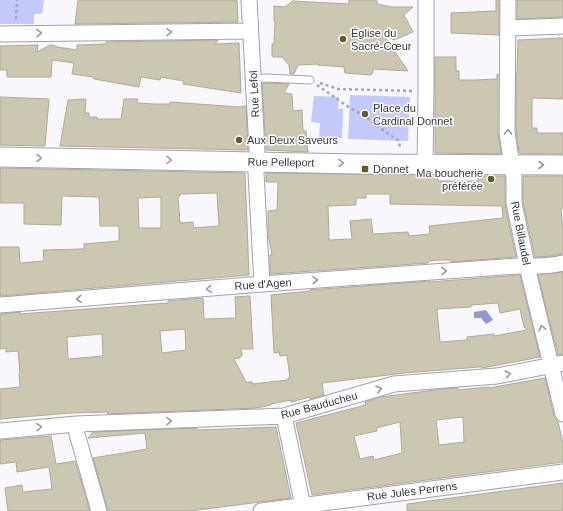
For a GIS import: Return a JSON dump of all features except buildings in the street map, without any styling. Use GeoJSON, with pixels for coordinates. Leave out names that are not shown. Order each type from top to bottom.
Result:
{"type":"FeatureCollection","features":[{"type":"Feature","properties":{"kind":"street","name":"Rue Lefol"},"geometry":{"type":"LineString","coordinates":[[249,0],[262,284]]}},
{"type":"Feature","properties":{"kind":"street"},"geometry":{"type":"LineString","coordinates":[[425,164],[426,0]]}},
{"type":"Feature","properties":{"kind":"street","name":"Rue Billaudel"},"geometry":{"type":"LineString","coordinates":[[508,0],[508,133],[514,178],[514,203],[527,266],[557,365],[563,414]]}},
{"type":"Feature","properties":{"kind":"street"},"geometry":{"type":"LineString","coordinates":[[508,28],[563,26]]}},
{"type":"Feature","properties":{"kind":"street"},"geometry":{"type":"LineString","coordinates":[[0,34],[250,31]]}},
{"type":"Feature","properties":{"kind":"street","name":"Rue Pelleport"},"geometry":{"type":"LineString","coordinates":[[0,157],[401,164],[563,164]]}},
{"type":"Feature","properties":{"kind":"street","name":"Rue d'Agen"},"geometry":{"type":"LineString","coordinates":[[0,305],[262,284],[563,263]]}},
{"type":"Feature","properties":{"kind":"street","name":"Rue Bauducheu"},"geometry":{"type":"LineString","coordinates":[[0,431],[76,424],[284,416],[394,384],[497,376],[557,365]]}},
{"type":"Feature","properties":{"kind":"street"},"geometry":{"type":"LineString","coordinates":[[284,416],[303,508]]}},
{"type":"Feature","properties":{"kind":"street"},"geometry":{"type":"LineString","coordinates":[[76,424],[76,434],[99,511]]}},
{"type":"Feature","properties":{"kind":"street","name":"Rue Jules Perrens"},"geometry":{"type":"LineString","coordinates":[[261,511],[303,508],[563,472]]}},
{"type":"Feature","properties":{"kind":"lane"},"geometry":{"type":"LineString","coordinates":[[253,79],[310,80]]}},
{"type":"Feature","properties":{"kind":"path"},"geometry":{"type":"LineString","coordinates":[[16,19],[17,0]]}},
{"type":"Feature","properties":{"kind":"path"},"geometry":{"type":"LineString","coordinates":[[310,80],[338,89],[426,91]]}},
{"type":"Feature","properties":{"kind":"path"},"geometry":{"type":"LineString","coordinates":[[310,80],[399,140],[402,154],[401,164]]}},
{"type":"Feature","properties":{"kind":"shaded area"},"geometry":{"type":"Polygon","coordinates":[[[0,0],[44,0],[42,14],[34,14],[34,24],[0,24],[0,0]]]}},
{"type":"Feature","properties":{"kind":"shaded area"},"geometry":{"type":"Polygon","coordinates":[[[350,95],[410,97],[408,141],[348,139],[350,95]]]}},
{"type":"Feature","properties":{"kind":"shaded area"},"geometry":{"type":"Polygon","coordinates":[[[314,96],[339,97],[338,109],[343,109],[342,138],[319,137],[320,123],[311,122],[314,96]]]}},
{"type":"Feature","properties":{"kind":"shaded area"},"geometry":{"type":"Polygon","coordinates":[[[486,310],[493,320],[486,324],[481,318],[474,318],[474,312],[486,310]]]}},
{"type":"Feature","properties":{"kind":"place","name":"Église du Sacré-Cœur"},"geometry":{"type":"Point","coordinates":[343,39]}},
{"type":"Feature","properties":{"kind":"place","name":"Place du Cardinal Donnet"},"geometry":{"type":"Point","coordinates":[365,114]}},
{"type":"Feature","properties":{"kind":"place","name":"Aux Deux Saveurs"},"geometry":{"type":"Point","coordinates":[239,140]}},
{"type":"Feature","properties":{"kind":"place","name":"Donnet"},"geometry":{"type":"Point","coordinates":[365,169]}},
{"type":"Feature","properties":{"kind":"place","name":"Ma boucherie préférée"},"geometry":{"type":"Point","coordinates":[491,179]}}]}
